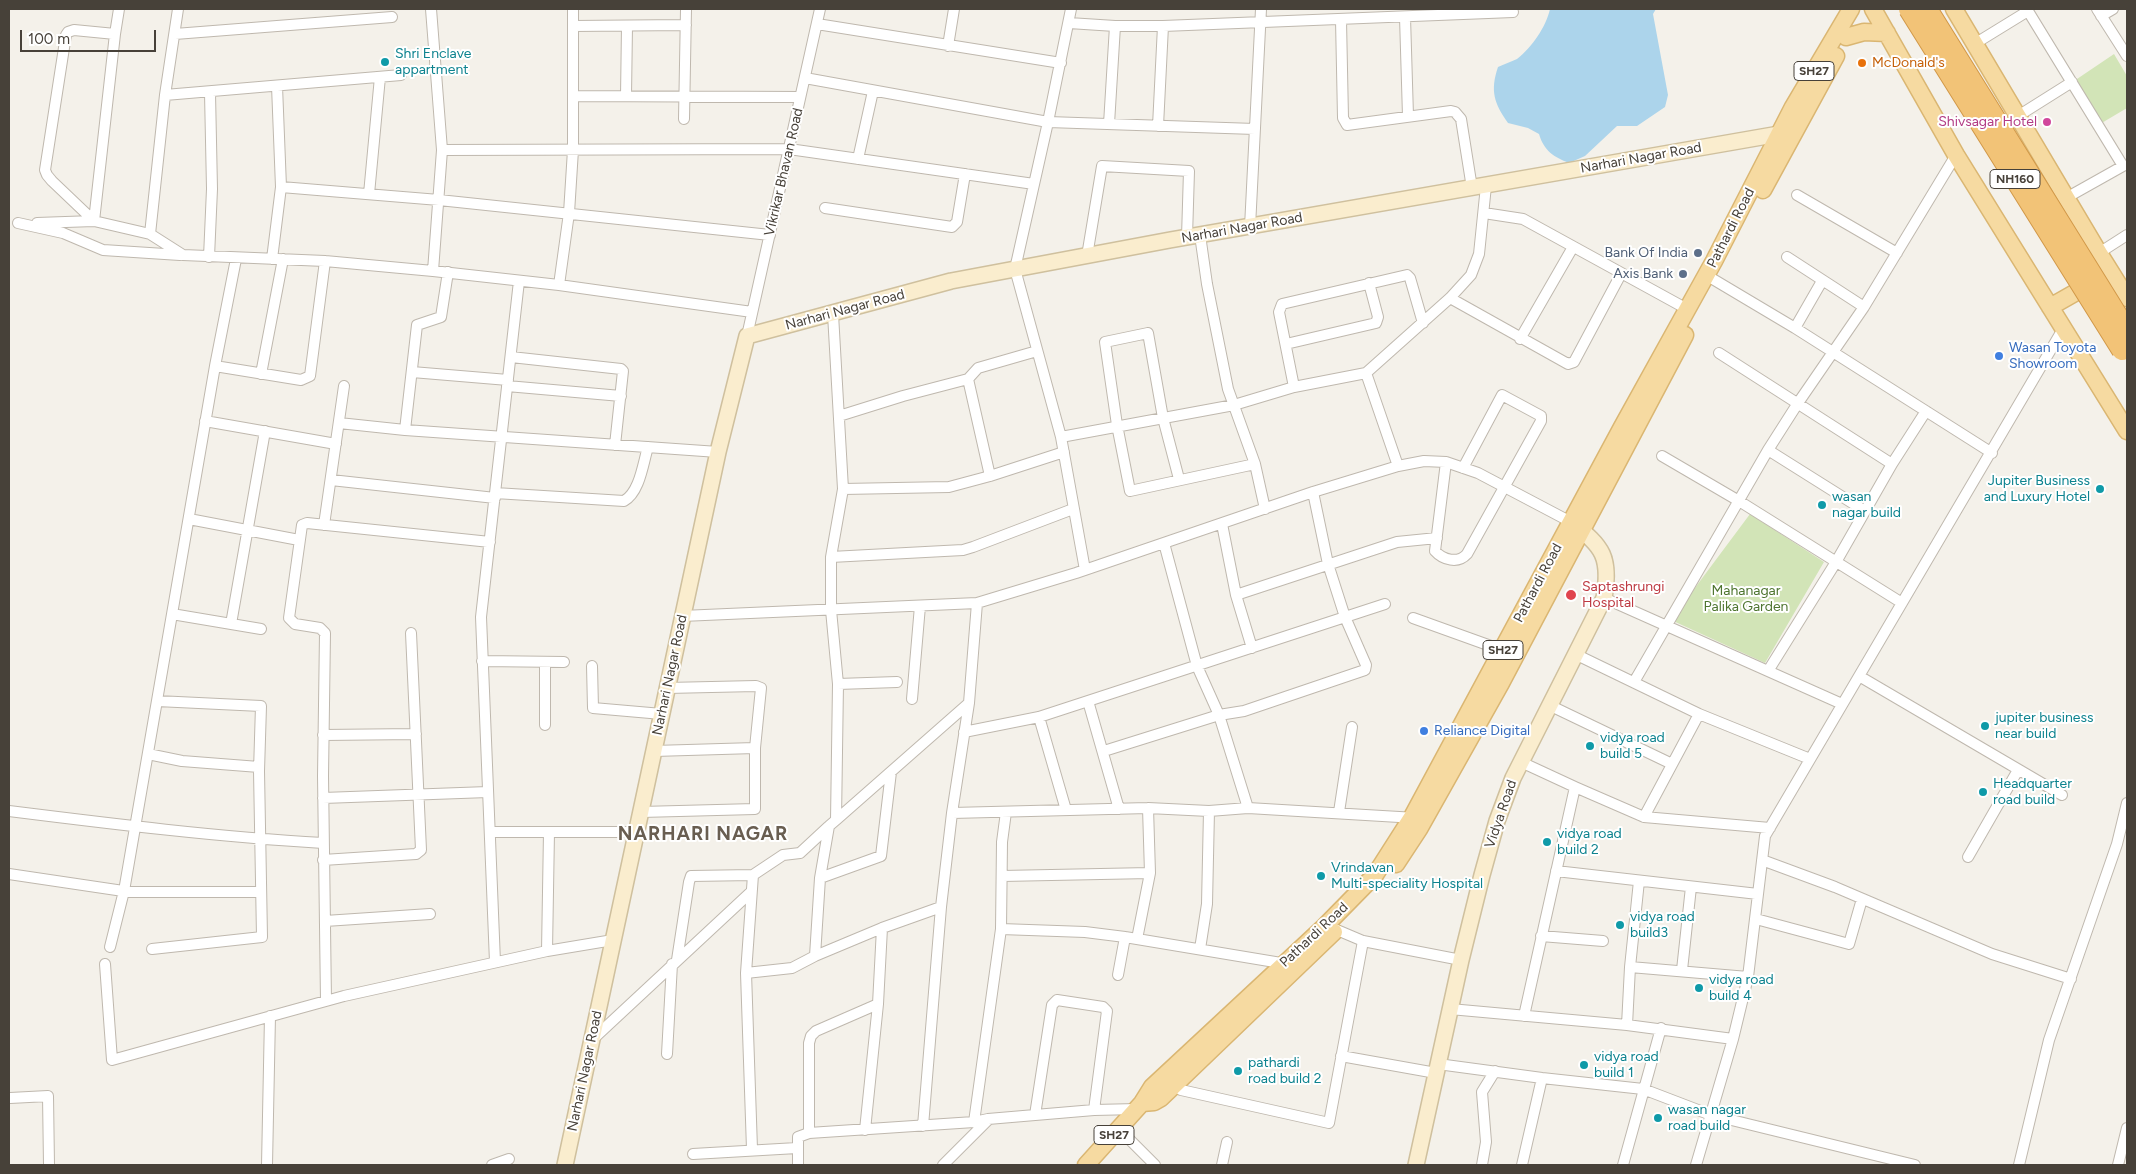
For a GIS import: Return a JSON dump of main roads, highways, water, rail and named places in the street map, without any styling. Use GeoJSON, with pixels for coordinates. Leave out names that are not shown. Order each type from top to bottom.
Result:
{"type":"FeatureCollection","features":[{"type":"Feature","properties":{"kind":"highway","name":"NH160"},"geometry":{"type":"LineString","coordinates":[[1909,9],[2124,340]]}},
{"type":"Feature","properties":{"kind":"highway","name":"NH160"},"geometry":{"type":"LineString","coordinates":[[1927,9],[2124,340]]}},
{"type":"Feature","properties":{"kind":"main road","name":"SH27"},"geometry":{"type":"LineString","coordinates":[[1786,135],[1851,9]]}},
{"type":"Feature","properties":{"kind":"main road"},"geometry":{"type":"LineString","coordinates":[[1418,819],[1501,683],[1576,526],[1786,135],[1861,9]]}},
{"type":"Feature","properties":{"kind":"main road"},"geometry":{"type":"LineString","coordinates":[[1873,9],[1956,155],[2127,431]]}},
{"type":"Feature","properties":{"kind":"main road"},"geometry":{"type":"LineString","coordinates":[[1954,9],[1976,43],[2098,253],[2127,298]]}},
{"type":"Feature","properties":{"kind":"main road"},"geometry":{"type":"LineString","coordinates":[[1846,37],[1864,32],[1887,33]]}},
{"type":"Feature","properties":{"kind":"main road"},"geometry":{"type":"LineString","coordinates":[[2050,307],[2111,272]]}},
{"type":"Feature","properties":{"kind":"main road","name":"Pathardi Road"},"geometry":{"type":"LineString","coordinates":[[1086,1165],[1139,1106],[1152,1087],[1169,1080],[1331,928],[1418,819],[1502,650],[1576,526],[1687,309],[1710,278]]}},
{"type":"Feature","properties":{"kind":"water"},"geometry":{"type":"Polygon","coordinates":[[[1550,9],[1656,9],[1653,14],[1668,95],[1665,107],[1637,126],[1617,126],[1585,156],[1569,163],[1550,153],[1539,134],[1528,128],[1508,123],[1499,109],[1494,90],[1498,67],[1517,59],[1528,49],[1542,30],[1550,9]]]}},
{"type":"Feature","properties":{"kind":"place","name":"Shri Enclave appartment"},"geometry":{"type":"Point","coordinates":[385,62]}},
{"type":"Feature","properties":{"kind":"place","name":"McDonald's"},"geometry":{"type":"Point","coordinates":[1862,63]}},
{"type":"Feature","properties":{"kind":"place","name":"Shivsagar Hotel"},"geometry":{"type":"Point","coordinates":[2047,122]}},
{"type":"Feature","properties":{"kind":"place","name":"Bank Of India"},"geometry":{"type":"Point","coordinates":[1698,253]}},
{"type":"Feature","properties":{"kind":"place","name":"Axis Bank"},"geometry":{"type":"Point","coordinates":[1683,274]}},
{"type":"Feature","properties":{"kind":"place","name":"Wasan Toyota Showroom"},"geometry":{"type":"Point","coordinates":[1999,356]}},
{"type":"Feature","properties":{"kind":"place","name":"Jupiter Business and Luxury Hotel"},"geometry":{"type":"Point","coordinates":[2100,489]}},
{"type":"Feature","properties":{"kind":"place","name":"wasan nagar build"},"geometry":{"type":"Point","coordinates":[1822,505]}},
{"type":"Feature","properties":{"kind":"place","name":"Saptashrungi Hospital"},"geometry":{"type":"Point","coordinates":[1571,595]}},
{"type":"Feature","properties":{"kind":"place","name":"jupiter business near build"},"geometry":{"type":"Point","coordinates":[1985,726]}},
{"type":"Feature","properties":{"kind":"place","name":"Reliance Digital"},"geometry":{"type":"Point","coordinates":[1424,731]}},
{"type":"Feature","properties":{"kind":"place","name":"vidya road build 5"},"geometry":{"type":"Point","coordinates":[1590,746]}},
{"type":"Feature","properties":{"kind":"place","name":"Headquarter road build"},"geometry":{"type":"Point","coordinates":[1983,792]}},
{"type":"Feature","properties":{"kind":"place","name":"vidya road build 2"},"geometry":{"type":"Point","coordinates":[1547,842]}},
{"type":"Feature","properties":{"kind":"place","name":"Vrindavan Multi-speciality Hospital"},"geometry":{"type":"Point","coordinates":[1321,876]}},
{"type":"Feature","properties":{"kind":"place","name":"vidya road build3"},"geometry":{"type":"Point","coordinates":[1620,925]}},
{"type":"Feature","properties":{"kind":"place","name":"vidya road build 4"},"geometry":{"type":"Point","coordinates":[1699,988]}},
{"type":"Feature","properties":{"kind":"place","name":"vidya road build 1"},"geometry":{"type":"Point","coordinates":[1584,1065]}},
{"type":"Feature","properties":{"kind":"place","name":"pathardi road build 2"},"geometry":{"type":"Point","coordinates":[1238,1071]}},
{"type":"Feature","properties":{"kind":"place","name":"wasan nagar road build"},"geometry":{"type":"Point","coordinates":[1658,1118]}},
{"type":"Feature","properties":{"kind":"district","name":"NARHARI NAGAR"},"geometry":{"type":"Point","coordinates":[703,834]}},
{"type":"Feature","properties":{"kind":"park label","name":"Mahanagar Palika Garden"},"geometry":{"type":"Point","coordinates":[1746,600]}}]}
